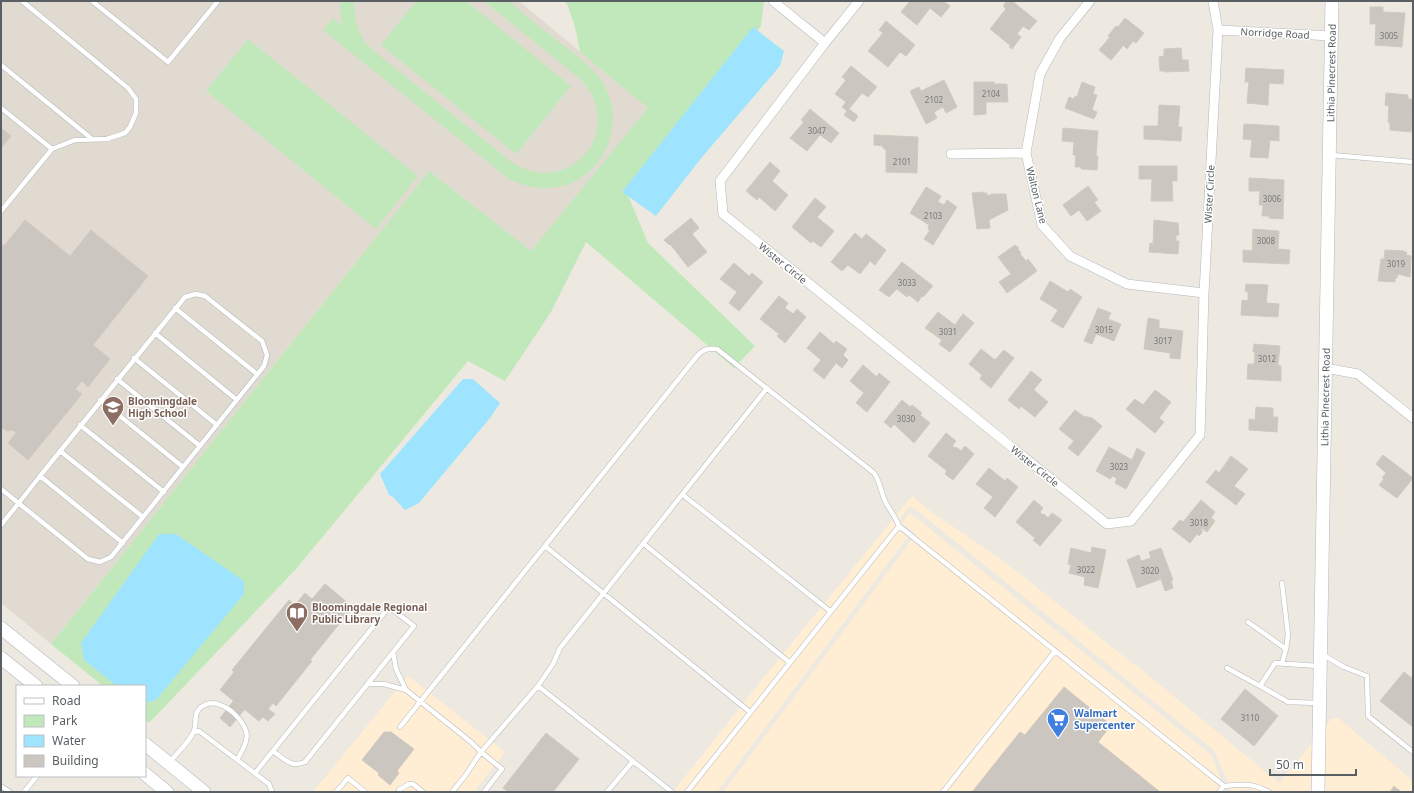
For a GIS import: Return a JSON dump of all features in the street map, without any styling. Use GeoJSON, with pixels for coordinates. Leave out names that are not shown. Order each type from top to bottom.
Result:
{"type":"FeatureCollection","features":[{"type":"Feature","properties":{"kind":"main road","name":"Lithia Pinecrest Road"},"geometry":{"type":"LineString","coordinates":[[1318,792],[1332,1]]}},
{"type":"Feature","properties":{"kind":"main road"},"geometry":{"type":"LineString","coordinates":[[1,628],[72,685]]}},
{"type":"Feature","properties":{"kind":"main road"},"geometry":{"type":"LineString","coordinates":[[1,658],[35,685]]}},
{"type":"Feature","properties":{"kind":"main road"},"geometry":{"type":"LineString","coordinates":[[146,745],[204,792]]}},
{"type":"Feature","properties":{"kind":"main road"},"geometry":{"type":"LineString","coordinates":[[146,775],[167,792]]}},
{"type":"Feature","properties":{"kind":"street"},"geometry":{"type":"LineString","coordinates":[[773,1],[825,43]]}},
{"type":"Feature","properties":{"kind":"street","name":"Wister Circle"},"geometry":{"type":"LineString","coordinates":[[859,1],[825,43],[720,181],[723,214],[1107,524],[1131,521],[1200,435],[1204,293],[1218,30],[1213,1]]}},
{"type":"Feature","properties":{"kind":"street","name":"Walton Lane"},"geometry":{"type":"LineString","coordinates":[[1090,1],[1060,38],[1040,74],[1026,153],[1042,225],[1070,256],[1127,284],[1204,293]]}},
{"type":"Feature","properties":{"kind":"street","name":"Norridge Road"},"geometry":{"type":"LineString","coordinates":[[1218,30],[1331,36]]}},
{"type":"Feature","properties":{"kind":"street"},"geometry":{"type":"LineString","coordinates":[[951,154],[1026,153]]}},
{"type":"Feature","properties":{"kind":"street"},"geometry":{"type":"LineString","coordinates":[[1326,368],[1358,374],[1413,418]]}},
{"type":"Feature","properties":{"kind":"lane"},"geometry":{"type":"LineString","coordinates":[[1,211],[52,149],[75,140],[107,139],[125,134],[136,113],[136,99],[128,88],[22,1]]}},
{"type":"Feature","properties":{"kind":"lane"},"geometry":{"type":"LineString","coordinates":[[92,1],[168,62],[218,1]]}},
{"type":"Feature","properties":{"kind":"lane"},"geometry":{"type":"LineString","coordinates":[[1,65],[92,139]]}},
{"type":"Feature","properties":{"kind":"lane"},"geometry":{"type":"LineString","coordinates":[[1,108],[52,149]]}},
{"type":"Feature","properties":{"kind":"lane"},"geometry":{"type":"LineString","coordinates":[[1329,155],[1413,162]]}},
{"type":"Feature","properties":{"kind":"lane"},"geometry":{"type":"LineString","coordinates":[[1,489],[19,503],[88,559],[100,562],[111,558],[264,366],[267,355],[262,341],[205,296],[196,294],[185,297],[100,400],[80,426],[19,503],[1,525]]}},
{"type":"Feature","properties":{"kind":"lane"},"geometry":{"type":"LineString","coordinates":[[175,308],[257,374]]}},
{"type":"Feature","properties":{"kind":"lane"},"geometry":{"type":"LineString","coordinates":[[155,333],[237,400]]}},
{"type":"Feature","properties":{"kind":"lane"},"geometry":{"type":"LineString","coordinates":[[400,727],[702,350],[717,349],[874,473],[879,480],[886,504],[895,515],[899,526],[1224,786],[1246,784],[1259,786],[1269,792]]}},
{"type":"Feature","properties":{"kind":"lane"},"geometry":{"type":"LineString","coordinates":[[134,358],[217,425]]}},
{"type":"Feature","properties":{"kind":"lane"},"geometry":{"type":"LineString","coordinates":[[117,379],[200,446]]}},
{"type":"Feature","properties":{"kind":"lane"},"geometry":{"type":"LineString","coordinates":[[452,792],[481,752],[538,686],[553,664],[560,648],[767,388]]}},
{"type":"Feature","properties":{"kind":"lane"},"geometry":{"type":"LineString","coordinates":[[100,400],[183,467]]}},
{"type":"Feature","properties":{"kind":"lane"},"geometry":{"type":"LineString","coordinates":[[80,426],[164,492]]}},
{"type":"Feature","properties":{"kind":"lane"},"geometry":{"type":"LineString","coordinates":[[60,451],[143,517]]}},
{"type":"Feature","properties":{"kind":"lane"},"geometry":{"type":"LineString","coordinates":[[40,476],[122,543]]}},
{"type":"Feature","properties":{"kind":"lane"},"geometry":{"type":"LineString","coordinates":[[683,495],[830,612]]}},
{"type":"Feature","properties":{"kind":"lane"},"geometry":{"type":"LineString","coordinates":[[687,792],[789,662],[899,526]]}},
{"type":"Feature","properties":{"kind":"lane"},"geometry":{"type":"LineString","coordinates":[[644,544],[789,662]]}},
{"type":"Feature","properties":{"kind":"lane"},"geometry":{"type":"LineString","coordinates":[[544,546],[750,712]]}},
{"type":"Feature","properties":{"kind":"lane"},"geometry":{"type":"LineString","coordinates":[[1282,583],[1288,635],[1282,663]]}},
{"type":"Feature","properties":{"kind":"lane"},"geometry":{"type":"LineString","coordinates":[[254,773],[389,606],[414,626],[305,762],[298,765],[289,762],[273,751]]}},
{"type":"Feature","properties":{"kind":"lane"},"geometry":{"type":"LineString","coordinates":[[1248,622],[1286,649]]}},
{"type":"Feature","properties":{"kind":"lane"},"geometry":{"type":"LineString","coordinates":[[943,792],[1055,651]]}},
{"type":"Feature","properties":{"kind":"lane"},"geometry":{"type":"LineString","coordinates":[[393,652],[396,669],[406,690],[502,769],[484,792]]}},
{"type":"Feature","properties":{"kind":"lane"},"geometry":{"type":"LineString","coordinates":[[1320,653],[1344,667],[1367,676],[1368,716],[1413,752]]}},
{"type":"Feature","properties":{"kind":"lane"},"geometry":{"type":"LineString","coordinates":[[1260,686],[1275,663],[1320,666]]}},
{"type":"Feature","properties":{"kind":"lane"},"geometry":{"type":"LineString","coordinates":[[1227,668],[1288,702],[1319,703]]}},
{"type":"Feature","properties":{"kind":"lane"},"geometry":{"type":"LineString","coordinates":[[368,684],[384,684],[406,690]]}},
{"type":"Feature","properties":{"kind":"lane"},"geometry":{"type":"LineString","coordinates":[[538,686],[672,792]]}},
{"type":"Feature","properties":{"kind":"lane"},"geometry":{"type":"LineString","coordinates":[[169,763],[194,732],[196,712],[202,706],[215,703],[228,709],[238,717],[247,732],[245,745],[237,760]]}},
{"type":"Feature","properties":{"kind":"lane"},"geometry":{"type":"LineString","coordinates":[[194,732],[199,731],[269,784],[272,792]]}},
{"type":"Feature","properties":{"kind":"lane"},"geometry":{"type":"LineString","coordinates":[[608,792],[633,761]]}},
{"type":"Feature","properties":{"kind":"lane"},"geometry":{"type":"LineString","coordinates":[[24,792],[36,777]]}},
{"type":"Feature","properties":{"kind":"lane"},"geometry":{"type":"LineString","coordinates":[[336,792],[348,778],[365,792]]}},
{"type":"Feature","properties":{"kind":"lane"},"geometry":{"type":"LineString","coordinates":[[399,790],[409,784],[413,784],[423,792]]}},
{"type":"Feature","properties":{"kind":"lane"},"geometry":{"type":"LineString","coordinates":[[1,786],[10,792]]}},
{"type":"Feature","properties":{"kind":"lane"},"geometry":{"type":"LineString","coordinates":[[1219,792],[1224,786]]}},
{"type":"Feature","properties":{"kind":"shaded area","name":"Bloomingdale High School"},"geometry":{"type":"Polygon","coordinates":[[[1,1],[519,1],[648,108],[531,252],[429,171],[51,644],[1,603],[1,1]]]}},
{"type":"Feature","properties":{"kind":"shaded area"},"geometry":{"type":"Polygon","coordinates":[[[912,496],[930,511],[1002,560],[1137,666],[1279,783],[1313,742],[1312,792],[1258,792],[1248,789],[1232,792],[1215,751],[911,507],[906,510],[897,523],[909,535],[717,792],[673,792],[765,676],[912,496]]]}},
{"type":"Feature","properties":{"kind":"shaded area"},"geometry":{"type":"Polygon","coordinates":[[[910,513],[1211,755],[1226,792],[723,792],[916,534],[902,523],[910,513]]]}},
{"type":"Feature","properties":{"kind":"shaded area"},"geometry":{"type":"Polygon","coordinates":[[[408,676],[505,752],[474,792],[313,792],[408,676]]]}},
{"type":"Feature","properties":{"kind":"shaded area"},"geometry":{"type":"Polygon","coordinates":[[[1338,718],[1413,781],[1413,792],[1324,792],[1325,727],[1331,719],[1338,718]]]}},
{"type":"Feature","properties":{"kind":"green space"},"geometry":{"type":"Polygon","coordinates":[[[340,1],[355,1],[357,26],[369,47],[510,161],[532,171],[553,172],[572,166],[586,153],[595,136],[598,117],[592,97],[578,77],[484,1],[504,1],[512,3],[589,66],[602,82],[607,91],[612,107],[613,123],[610,139],[603,154],[594,167],[567,185],[539,188],[524,185],[509,179],[323,30],[333,18],[341,25],[340,1]]]}},
{"type":"Feature","properties":{"kind":"green space"},"geometry":{"type":"Polygon","coordinates":[[[416,1],[466,1],[571,86],[516,154],[381,45],[416,1]]]}},
{"type":"Feature","properties":{"kind":"green space"},"geometry":{"type":"Polygon","coordinates":[[[563,1],[764,1],[761,26],[627,193],[648,243],[755,346],[734,368],[586,242],[551,312],[505,381],[468,361],[296,569],[149,723],[146,721],[146,685],[102,685],[51,644],[429,171],[531,251],[648,108],[580,52],[575,27],[567,4],[563,1]]]}},
{"type":"Feature","properties":{"kind":"green space"},"geometry":{"type":"Polygon","coordinates":[[[248,39],[418,176],[376,229],[206,91],[248,39]]]}},
{"type":"Feature","properties":{"kind":"water"},"geometry":{"type":"Polygon","coordinates":[[[753,27],[784,51],[780,66],[703,156],[656,216],[622,192],[753,27]]]}},
{"type":"Feature","properties":{"kind":"water"},"geometry":{"type":"Polygon","coordinates":[[[463,379],[473,379],[500,403],[490,418],[419,503],[405,510],[393,497],[389,495],[380,474],[463,379]]]}},
{"type":"Feature","properties":{"kind":"water"},"geometry":{"type":"Polygon","coordinates":[[[159,534],[176,534],[244,581],[244,594],[156,700],[146,703],[146,685],[116,685],[84,660],[81,643],[159,534]]]}},
{"type":"Feature","properties":{"kind":"building"},"geometry":{"type":"Polygon","coordinates":[[[910,1],[943,1],[950,6],[941,17],[930,8],[917,25],[901,12],[910,1]]]}},
{"type":"Feature","properties":{"kind":"building"},"geometry":{"type":"Polygon","coordinates":[[[1007,1],[1012,1],[1037,21],[1029,30],[1023,26],[1017,34],[1021,37],[1012,49],[1009,47],[1011,46],[990,29],[1006,9],[1003,6],[1007,1]]]}},
{"type":"Feature","properties":{"kind":"building"},"geometry":{"type":"Polygon","coordinates":[[[1370,7],[1383,7],[1383,12],[1405,13],[1402,47],[1375,45],[1376,24],[1370,24],[1370,7]]]}},
{"type":"Feature","properties":{"kind":"building"},"geometry":{"type":"Polygon","coordinates":[[[1125,18],[1144,33],[1136,43],[1133,41],[1127,49],[1123,45],[1111,60],[1099,50],[1110,37],[1108,36],[1116,26],[1118,27],[1125,18]]]}},
{"type":"Feature","properties":{"kind":"building"},"geometry":{"type":"Polygon","coordinates":[[[886,21],[915,45],[906,56],[900,52],[888,67],[868,51],[883,33],[879,30],[886,21]]]}},
{"type":"Feature","properties":{"kind":"building"},"geometry":{"type":"Polygon","coordinates":[[[1181,48],[1182,60],[1188,60],[1189,71],[1160,71],[1159,57],[1164,56],[1164,49],[1181,48]]]}},
{"type":"Feature","properties":{"kind":"building"},"geometry":{"type":"Polygon","coordinates":[[[851,66],[877,87],[868,97],[862,93],[849,109],[858,116],[854,122],[844,115],[847,111],[842,107],[846,102],[835,94],[846,80],[842,77],[851,66]]]}},
{"type":"Feature","properties":{"kind":"building"},"geometry":{"type":"Polygon","coordinates":[[[1246,68],[1284,70],[1283,84],[1269,83],[1268,105],[1247,103],[1249,82],[1245,82],[1246,68]]]}},
{"type":"Feature","properties":{"kind":"building"},"geometry":{"type":"Polygon","coordinates":[[[944,80],[957,107],[946,113],[943,107],[934,112],[937,118],[926,124],[910,91],[919,87],[921,91],[944,80]]]}},
{"type":"Feature","properties":{"kind":"building"},"geometry":{"type":"Polygon","coordinates":[[[974,82],[994,82],[994,84],[1007,84],[1008,102],[986,102],[986,114],[974,115],[974,82]]]}},
{"type":"Feature","properties":{"kind":"building"},"geometry":{"type":"Polygon","coordinates":[[[1082,82],[1095,87],[1093,94],[1097,95],[1092,110],[1097,112],[1094,119],[1065,108],[1069,97],[1074,99],[1075,96],[1077,97],[1082,82]]]}},
{"type":"Feature","properties":{"kind":"building"},"geometry":{"type":"Polygon","coordinates":[[[1386,93],[1408,95],[1408,99],[1413,99],[1411,132],[1390,130],[1390,123],[1388,122],[1389,106],[1385,105],[1386,93]]]}},
{"type":"Feature","properties":{"kind":"building"},"geometry":{"type":"Polygon","coordinates":[[[1159,105],[1180,106],[1178,127],[1182,127],[1181,141],[1144,139],[1144,126],[1158,126],[1159,105]]]}},
{"type":"Feature","properties":{"kind":"building"},"geometry":{"type":"Polygon","coordinates":[[[810,109],[839,133],[831,143],[820,135],[807,151],[790,138],[804,122],[801,120],[810,109]]]}},
{"type":"Feature","properties":{"kind":"building"},"geometry":{"type":"Polygon","coordinates":[[[1244,124],[1279,126],[1279,141],[1270,140],[1268,158],[1250,157],[1252,140],[1243,139],[1244,124]]]}},
{"type":"Feature","properties":{"kind":"building"},"geometry":{"type":"Polygon","coordinates":[[[1,128],[11,136],[1,148],[1,128]]]}},
{"type":"Feature","properties":{"kind":"building"},"geometry":{"type":"Polygon","coordinates":[[[1063,128],[1098,131],[1096,156],[1098,156],[1097,170],[1075,167],[1076,155],[1073,155],[1074,142],[1062,141],[1063,128]]]}},
{"type":"Feature","properties":{"kind":"building"},"geometry":{"type":"Polygon","coordinates":[[[874,135],[918,137],[917,173],[886,172],[886,150],[883,146],[874,145],[874,135]]]}},
{"type":"Feature","properties":{"kind":"building"},"geometry":{"type":"Polygon","coordinates":[[[770,162],[780,171],[772,181],[788,195],[775,211],[759,197],[757,200],[746,191],[770,162]]]}},
{"type":"Feature","properties":{"kind":"building"},"geometry":{"type":"Polygon","coordinates":[[[1139,166],[1177,166],[1177,181],[1172,181],[1173,201],[1151,201],[1152,179],[1139,179],[1139,166]]]}},
{"type":"Feature","properties":{"kind":"building"},"geometry":{"type":"Polygon","coordinates":[[[1249,178],[1284,180],[1283,219],[1262,216],[1263,205],[1259,205],[1260,191],[1249,191],[1249,178]]]}},
{"type":"Feature","properties":{"kind":"building"},"geometry":{"type":"Polygon","coordinates":[[[1088,186],[1098,200],[1094,202],[1101,211],[1087,221],[1079,210],[1071,216],[1063,205],[1088,186]]]}},
{"type":"Feature","properties":{"kind":"building"},"geometry":{"type":"Polygon","coordinates":[[[926,187],[941,196],[938,202],[944,205],[947,200],[957,207],[933,245],[924,239],[930,230],[928,229],[929,225],[910,213],[926,187]]]}},
{"type":"Feature","properties":{"kind":"building"},"geometry":{"type":"Polygon","coordinates":[[[972,193],[987,193],[987,196],[992,194],[1006,194],[1008,210],[989,220],[990,228],[977,229],[972,193]]]}},
{"type":"Feature","properties":{"kind":"building"},"geometry":{"type":"Polygon","coordinates":[[[815,198],[826,207],[817,217],[834,231],[821,247],[813,241],[811,243],[792,227],[815,198]]]}},
{"type":"Feature","properties":{"kind":"building"},"geometry":{"type":"Polygon","coordinates":[[[691,218],[699,228],[692,234],[707,252],[688,267],[670,244],[669,245],[664,240],[691,218]]]}},
{"type":"Feature","properties":{"kind":"building"},"geometry":{"type":"Polygon","coordinates":[[[25,220],[70,256],[91,230],[148,276],[93,345],[110,359],[88,387],[82,381],[75,389],[82,394],[28,460],[8,443],[16,433],[13,430],[7,431],[1,427],[1,351],[3,349],[1,347],[1,340],[3,337],[1,335],[1,244],[4,246],[25,220]]]}},
{"type":"Feature","properties":{"kind":"building"},"geometry":{"type":"Polygon","coordinates":[[[1154,220],[1178,223],[1179,235],[1176,235],[1176,241],[1179,241],[1178,254],[1149,252],[1150,243],[1153,244],[1154,220]]]}},
{"type":"Feature","properties":{"kind":"building"},"geometry":{"type":"Polygon","coordinates":[[[1253,229],[1279,231],[1278,249],[1290,250],[1289,264],[1243,262],[1243,250],[1252,251],[1253,229]]]}},
{"type":"Feature","properties":{"kind":"building"},"geometry":{"type":"Polygon","coordinates":[[[855,233],[862,239],[866,234],[886,250],[875,265],[870,261],[860,274],[848,265],[842,271],[831,262],[855,233]]]}},
{"type":"Feature","properties":{"kind":"building"},"geometry":{"type":"Polygon","coordinates":[[[1015,245],[1019,248],[1020,254],[1026,261],[1028,259],[1037,271],[1007,293],[999,282],[1011,274],[998,257],[1015,245]]]}},
{"type":"Feature","properties":{"kind":"building"},"geometry":{"type":"Polygon","coordinates":[[[1385,250],[1404,251],[1407,252],[1406,255],[1411,256],[1410,277],[1398,274],[1397,278],[1395,278],[1395,282],[1378,281],[1381,259],[1384,259],[1385,250]]]}},
{"type":"Feature","properties":{"kind":"building"},"geometry":{"type":"Polygon","coordinates":[[[902,262],[933,286],[918,302],[909,295],[907,297],[897,289],[889,297],[879,290],[902,262]]]}},
{"type":"Feature","properties":{"kind":"building"},"geometry":{"type":"Polygon","coordinates":[[[734,263],[749,276],[752,273],[763,282],[739,311],[729,303],[737,292],[720,279],[734,263]]]}},
{"type":"Feature","properties":{"kind":"building"},"geometry":{"type":"Polygon","coordinates":[[[1050,281],[1068,292],[1070,289],[1082,297],[1063,328],[1051,321],[1058,310],[1040,299],[1050,281]]]}},
{"type":"Feature","properties":{"kind":"building"},"geometry":{"type":"Polygon","coordinates":[[[1246,284],[1268,285],[1266,303],[1279,304],[1278,317],[1241,315],[1242,300],[1248,301],[1248,292],[1245,291],[1246,284]]]}},
{"type":"Feature","properties":{"kind":"building"},"geometry":{"type":"Polygon","coordinates":[[[779,296],[788,303],[785,308],[793,314],[797,309],[806,317],[785,343],[777,336],[779,334],[760,319],[779,296]]]}},
{"type":"Feature","properties":{"kind":"building"},"geometry":{"type":"Polygon","coordinates":[[[1098,308],[1111,313],[1108,319],[1121,324],[1114,341],[1096,334],[1092,344],[1084,341],[1098,308]]]}},
{"type":"Feature","properties":{"kind":"building"},"geometry":{"type":"Polygon","coordinates":[[[938,312],[955,325],[963,314],[974,323],[950,352],[939,344],[942,340],[925,328],[938,312]]]}},
{"type":"Feature","properties":{"kind":"building"},"geometry":{"type":"Polygon","coordinates":[[[1148,318],[1159,320],[1159,328],[1183,331],[1180,359],[1170,358],[1170,353],[1144,349],[1148,318]]]}},
{"type":"Feature","properties":{"kind":"building"},"geometry":{"type":"Polygon","coordinates":[[[820,332],[834,344],[836,341],[847,349],[843,355],[848,360],[842,368],[836,363],[824,379],[813,370],[821,360],[807,348],[820,332]]]}},
{"type":"Feature","properties":{"kind":"building"},"geometry":{"type":"Polygon","coordinates":[[[1254,344],[1280,346],[1278,365],[1281,366],[1281,381],[1247,379],[1248,364],[1254,364],[1254,344]]]}},
{"type":"Feature","properties":{"kind":"building"},"geometry":{"type":"Polygon","coordinates":[[[981,349],[995,360],[1004,350],[1014,358],[991,388],[980,379],[982,375],[969,364],[981,349]]]}},
{"type":"Feature","properties":{"kind":"building"},"geometry":{"type":"Polygon","coordinates":[[[863,365],[877,377],[879,373],[890,382],[867,412],[856,403],[864,393],[850,381],[863,365]]]}},
{"type":"Feature","properties":{"kind":"building"},"geometry":{"type":"Polygon","coordinates":[[[1031,371],[1042,380],[1034,389],[1035,391],[1048,402],[1035,417],[1021,406],[1019,409],[1008,400],[1031,371]]]}},
{"type":"Feature","properties":{"kind":"building"},"geometry":{"type":"Polygon","coordinates":[[[1155,390],[1171,402],[1159,418],[1164,422],[1155,433],[1126,409],[1135,399],[1143,405],[1155,390]]]}},
{"type":"Feature","properties":{"kind":"building"},"geometry":{"type":"Polygon","coordinates":[[[902,400],[910,407],[912,405],[922,413],[920,415],[930,423],[914,443],[894,424],[891,428],[884,422],[902,400]]]}},
{"type":"Feature","properties":{"kind":"building"},"geometry":{"type":"Polygon","coordinates":[[[1256,407],[1273,408],[1273,417],[1278,417],[1277,432],[1249,430],[1249,419],[1255,420],[1256,407]]]}},
{"type":"Feature","properties":{"kind":"building"},"geometry":{"type":"Polygon","coordinates":[[[1075,410],[1083,416],[1092,418],[1102,426],[1078,456],[1068,448],[1074,441],[1059,429],[1075,410]]]}},
{"type":"Feature","properties":{"kind":"building"},"geometry":{"type":"Polygon","coordinates":[[[946,433],[956,441],[952,446],[961,451],[965,446],[974,454],[953,480],[945,474],[947,471],[928,456],[946,433]]]}},
{"type":"Feature","properties":{"kind":"building"},"geometry":{"type":"Polygon","coordinates":[[[1109,447],[1132,460],[1137,448],[1145,453],[1126,489],[1115,483],[1117,479],[1113,476],[1110,479],[1096,471],[1109,447]]]}},
{"type":"Feature","properties":{"kind":"building"},"geometry":{"type":"Polygon","coordinates":[[[1383,455],[1413,478],[1397,498],[1379,485],[1384,479],[1382,478],[1386,473],[1376,464],[1383,455]]]}},
{"type":"Feature","properties":{"kind":"building"},"geometry":{"type":"Polygon","coordinates":[[[1231,456],[1248,469],[1234,486],[1245,494],[1236,505],[1206,482],[1216,470],[1219,473],[1231,456]]]}},
{"type":"Feature","properties":{"kind":"building"},"geometry":{"type":"Polygon","coordinates":[[[989,468],[1005,481],[1007,478],[1018,487],[995,517],[984,508],[993,497],[976,484],[989,468]]]}},
{"type":"Feature","properties":{"kind":"building"},"geometry":{"type":"Polygon","coordinates":[[[1034,500],[1043,508],[1040,512],[1043,515],[1044,514],[1048,518],[1052,513],[1062,520],[1040,546],[1033,540],[1035,538],[1016,522],[1034,500]]]}},
{"type":"Feature","properties":{"kind":"building"},"geometry":{"type":"Polygon","coordinates":[[[1201,500],[1215,512],[1211,518],[1215,521],[1207,532],[1202,528],[1201,530],[1203,531],[1199,536],[1197,534],[1190,543],[1172,529],[1180,520],[1183,522],[1201,500]]]}},
{"type":"Feature","properties":{"kind":"building"},"geometry":{"type":"Polygon","coordinates":[[[1092,547],[1106,550],[1098,588],[1084,585],[1085,577],[1069,573],[1071,565],[1068,564],[1071,548],[1091,553],[1092,547]]]}},
{"type":"Feature","properties":{"kind":"building"},"geometry":{"type":"Polygon","coordinates":[[[1161,548],[1173,580],[1171,581],[1173,588],[1165,591],[1161,579],[1137,588],[1127,560],[1139,555],[1141,561],[1151,558],[1149,552],[1161,548]]]}},
{"type":"Feature","properties":{"kind":"building","name":"Bloomingdale Regional Public Library"},"geometry":{"type":"Polygon","coordinates":[[[325,584],[353,607],[310,660],[312,661],[276,706],[273,703],[268,709],[275,714],[268,721],[263,717],[259,721],[220,690],[234,672],[232,670],[289,600],[295,605],[305,593],[312,599],[325,584]]]}},
{"type":"Feature","properties":{"kind":"building"},"geometry":{"type":"Polygon","coordinates":[[[1404,672],[1413,679],[1413,727],[1380,701],[1404,672]]]}},
{"type":"Feature","properties":{"kind":"building","name":"Walmart Supercenter"},"geometry":{"type":"Polygon","coordinates":[[[1064,687],[1111,725],[1098,742],[1160,792],[972,792],[1020,732],[1025,735],[1064,687]]]}},
{"type":"Feature","properties":{"kind":"building"},"geometry":{"type":"Polygon","coordinates":[[[1245,689],[1278,716],[1254,746],[1221,719],[1245,689]]]}},
{"type":"Feature","properties":{"kind":"building"},"geometry":{"type":"Polygon","coordinates":[[[234,700],[245,709],[230,727],[220,718],[234,700]]]}},
{"type":"Feature","properties":{"kind":"building"},"geometry":{"type":"Polygon","coordinates":[[[384,732],[391,732],[414,749],[397,771],[399,773],[390,785],[378,775],[379,773],[362,760],[384,732]]]}},
{"type":"Feature","properties":{"kind":"building"},"geometry":{"type":"Polygon","coordinates":[[[546,733],[579,759],[553,792],[508,792],[503,788],[546,733]]]}},
{"type":"Feature","properties":{"kind":"building"},"geometry":{"type":"Polygon","coordinates":[[[1394,786],[1401,792],[1390,792],[1394,786]]]}},
{"type":"Feature","properties":{"kind":"place","name":"Bloomingdale High School"},"geometry":{"type":"Point","coordinates":[113,426]}},
{"type":"Feature","properties":{"kind":"place","name":"Bloomingdale Regional Public Library"},"geometry":{"type":"Point","coordinates":[297,632]}},
{"type":"Feature","properties":{"kind":"place","name":"Walmart Supercenter"},"geometry":{"type":"Point","coordinates":[1058,738]}}]}
